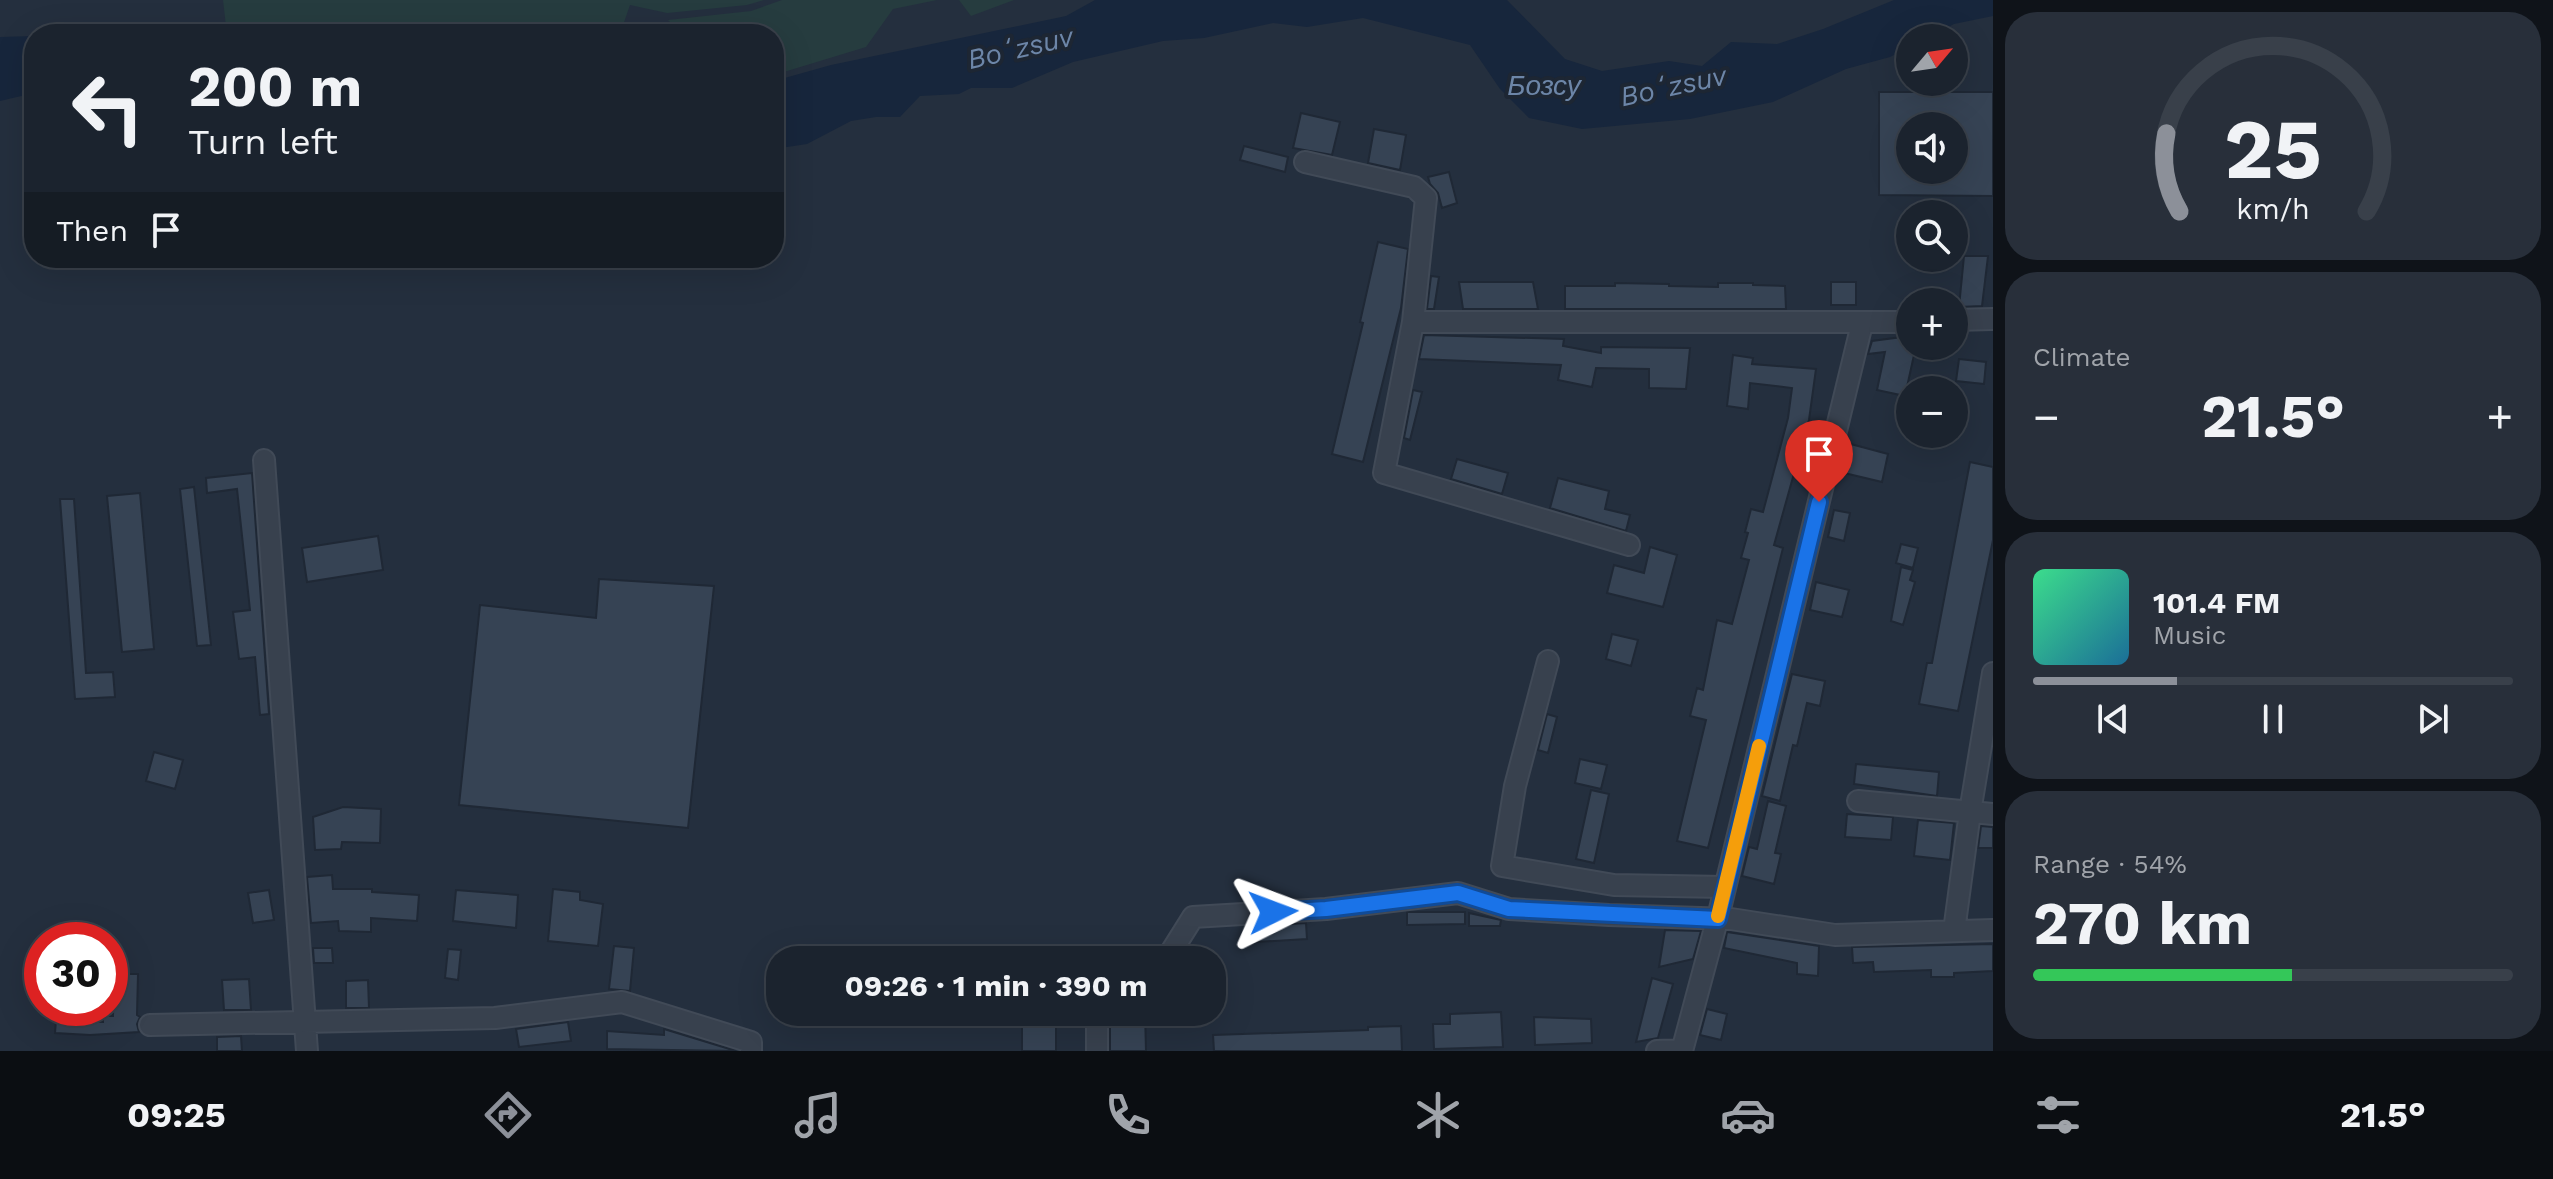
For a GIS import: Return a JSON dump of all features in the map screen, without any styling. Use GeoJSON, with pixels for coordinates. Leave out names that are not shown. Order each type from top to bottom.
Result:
{"type":"FeatureCollection","features":[{"type":"Feature","properties":{"kind":"street"},"geometry":{"type":"LineString","coordinates":[[1305,162],[1414,187],[1426,198],[1413,322],[1384,473],[1629,545]]}},
{"type":"Feature","properties":{"kind":"street"},"geometry":{"type":"LineString","coordinates":[[1968,320],[1993,319]]}},
{"type":"Feature","properties":{"kind":"street"},"geometry":{"type":"LineString","coordinates":[[1413,322],[1896,323]]}},
{"type":"Feature","properties":{"kind":"street"},"geometry":{"type":"LineString","coordinates":[[1657,1051],[1682,1050],[1721,905],[1862,324]]}},
{"type":"Feature","properties":{"kind":"street"},"geometry":{"type":"LineString","coordinates":[[264,460],[307,1051]]}},
{"type":"Feature","properties":{"kind":"street"},"geometry":{"type":"LineString","coordinates":[[1548,661],[1515,786],[1502,866],[1721,905],[1731,919],[1835,935],[1993,930]]}},
{"type":"Feature","properties":{"kind":"street"},"geometry":{"type":"LineString","coordinates":[[1954,931],[1993,673]]}},
{"type":"Feature","properties":{"kind":"street"},"geometry":{"type":"LineString","coordinates":[[1858,801],[1993,814]]}},
{"type":"Feature","properties":{"kind":"street"},"geometry":{"type":"LineString","coordinates":[[1175,946],[1193,917],[1326,909],[1458,893],[1509,909],[1721,905]]}},
{"type":"Feature","properties":{"kind":"street"},"geometry":{"type":"LineString","coordinates":[[150,1025],[495,1018],[622,1002],[751,1042],[751,1051]]}},
{"type":"Feature","properties":{"kind":"street"},"geometry":{"type":"LineString","coordinates":[[1097,1026],[1097,1051]]}},
{"type":"Feature","properties":{"kind":"green space"},"geometry":{"type":"Polygon","coordinates":[[[223,0],[764,0],[747,5],[667,13],[630,5],[623,24],[226,24],[223,0]]]}},
{"type":"Feature","properties":{"kind":"green space"},"geometry":{"type":"Polygon","coordinates":[[[782,0],[937,0],[893,9],[866,47],[784,72],[784,24],[672,24],[668,20],[751,11],[782,0]]]}},
{"type":"Feature","properties":{"kind":"green space"},"geometry":{"type":"Polygon","coordinates":[[[959,0],[1014,0],[971,16],[959,0]]]}},
{"type":"Feature","properties":{"kind":"water","name":"Бозсу"},"geometry":{"type":"Polygon","coordinates":[[[1095,0],[1507,0],[1565,59],[1602,71],[1669,61],[1702,66],[1731,42],[1777,44],[1894,0],[1993,0],[1993,16],[1954,24],[1896,24],[1896,54],[1846,69],[1773,102],[1690,119],[1582,129],[1529,118],[1500,89],[1470,45],[1363,18],[1307,27],[1273,23],[1204,38],[1163,41],[1073,62],[1012,88],[971,88],[959,94],[920,96],[900,117],[851,121],[807,144],[784,147],[784,78],[831,65],[1066,16],[1095,0]]]}},
{"type":"Feature","properties":{"kind":"water"},"geometry":{"type":"Polygon","coordinates":[[[24,36],[24,95],[0,101],[0,37],[24,36]]]}},
{"type":"Feature","properties":{"kind":"building"},"geometry":{"type":"Polygon","coordinates":[[[1879,92],[1896,92],[1896,96],[1968,96],[1968,92],[1993,92],[1993,196],[1879,195],[1879,92]]]}},
{"type":"Feature","properties":{"kind":"building"},"geometry":{"type":"Polygon","coordinates":[[[1301,113],[1340,122],[1332,155],[1293,148],[1301,113]]]}},
{"type":"Feature","properties":{"kind":"building"},"geometry":{"type":"Polygon","coordinates":[[[1374,129],[1406,135],[1400,170],[1368,163],[1374,129]]]}},
{"type":"Feature","properties":{"kind":"building"},"geometry":{"type":"Polygon","coordinates":[[[1244,146],[1288,157],[1285,172],[1240,160],[1244,146]]]}},
{"type":"Feature","properties":{"kind":"building"},"geometry":{"type":"Polygon","coordinates":[[[1449,172],[1457,203],[1442,208],[1438,193],[1428,177],[1449,172]]]}},
{"type":"Feature","properties":{"kind":"building"},"geometry":{"type":"Polygon","coordinates":[[[1378,242],[1408,249],[1401,308],[1363,462],[1332,454],[1363,323],[1360,322],[1378,242]]]}},
{"type":"Feature","properties":{"kind":"building"},"geometry":{"type":"Polygon","coordinates":[[[1968,256],[1988,256],[1982,306],[1968,307],[1968,288],[1961,288],[1962,272],[1968,272],[1968,256]]]}},
{"type":"Feature","properties":{"kind":"building"},"geometry":{"type":"Polygon","coordinates":[[[1431,276],[1439,277],[1434,309],[1427,309],[1431,276]]]}},
{"type":"Feature","properties":{"kind":"building"},"geometry":{"type":"Polygon","coordinates":[[[1459,282],[1533,282],[1538,309],[1463,309],[1459,282]]]}},
{"type":"Feature","properties":{"kind":"building"},"geometry":{"type":"Polygon","coordinates":[[[1831,282],[1856,282],[1856,305],[1831,305],[1831,282]]]}},
{"type":"Feature","properties":{"kind":"building"},"geometry":{"type":"Polygon","coordinates":[[[1615,283],[1718,287],[1718,283],[1753,283],[1785,286],[1786,309],[1565,309],[1565,286],[1615,286],[1615,283]]]}},
{"type":"Feature","properties":{"kind":"building"},"geometry":{"type":"Polygon","coordinates":[[[1424,335],[1564,339],[1563,346],[1601,353],[1601,347],[1690,348],[1686,389],[1649,388],[1649,369],[1596,368],[1592,387],[1558,380],[1561,365],[1419,359],[1424,335]]]}},
{"type":"Feature","properties":{"kind":"building"},"geometry":{"type":"Polygon","coordinates":[[[1896,338],[1896,360],[1913,360],[1909,376],[1896,376],[1896,394],[1877,390],[1885,352],[1868,354],[1872,341],[1896,338]]]}},
{"type":"Feature","properties":{"kind":"building"},"geometry":{"type":"Polygon","coordinates":[[[1733,355],[1753,358],[1752,364],[1816,369],[1809,420],[1774,545],[1783,548],[1708,848],[1677,841],[1706,720],[1690,716],[1697,688],[1703,690],[1717,620],[1732,624],[1749,560],[1741,558],[1748,533],[1745,532],[1751,509],[1763,512],[1788,418],[1792,388],[1750,383],[1748,409],[1727,406],[1733,355]]]}},
{"type":"Feature","properties":{"kind":"building"},"geometry":{"type":"Polygon","coordinates":[[[1959,360],[1986,362],[1984,384],[1968,382],[1968,376],[1957,376],[1959,360]]]}},
{"type":"Feature","properties":{"kind":"building"},"geometry":{"type":"Polygon","coordinates":[[[1413,390],[1422,392],[1410,440],[1404,438],[1413,390]]]}},
{"type":"Feature","properties":{"kind":"building"},"geometry":{"type":"Polygon","coordinates":[[[1847,443],[1888,454],[1882,482],[1840,472],[1847,443]]]}},
{"type":"Feature","properties":{"kind":"building"},"geometry":{"type":"Polygon","coordinates":[[[1457,459],[1508,473],[1502,494],[1451,479],[1457,459]]]}},
{"type":"Feature","properties":{"kind":"building"},"geometry":{"type":"Polygon","coordinates":[[[1970,462],[1993,467],[1993,540],[1958,711],[1919,704],[1927,663],[1932,663],[1970,462]]]}},
{"type":"Feature","properties":{"kind":"building"},"geometry":{"type":"Polygon","coordinates":[[[252,473],[269,714],[260,715],[255,657],[239,659],[233,612],[250,610],[237,489],[207,493],[206,478],[252,473]]]}},
{"type":"Feature","properties":{"kind":"building"},"geometry":{"type":"Polygon","coordinates":[[[1558,478],[1609,491],[1605,509],[1630,515],[1626,531],[1550,508],[1558,478]]]}},
{"type":"Feature","properties":{"kind":"building"},"geometry":{"type":"Polygon","coordinates":[[[194,487],[211,645],[197,646],[180,489],[194,487]]]}},
{"type":"Feature","properties":{"kind":"building"},"geometry":{"type":"Polygon","coordinates":[[[140,493],[154,649],[122,652],[107,496],[140,493]]]}},
{"type":"Feature","properties":{"kind":"building"},"geometry":{"type":"Polygon","coordinates":[[[60,499],[74,499],[86,673],[113,672],[115,697],[75,699],[60,499]]]}},
{"type":"Feature","properties":{"kind":"building"},"geometry":{"type":"Polygon","coordinates":[[[1834,510],[1850,513],[1844,541],[1828,537],[1834,510]]]}},
{"type":"Feature","properties":{"kind":"building"},"geometry":{"type":"Polygon","coordinates":[[[378,536],[383,570],[307,582],[302,548],[378,536]]]}},
{"type":"Feature","properties":{"kind":"building"},"geometry":{"type":"Polygon","coordinates":[[[1901,544],[1918,548],[1913,568],[1896,563],[1901,544]]]}},
{"type":"Feature","properties":{"kind":"building"},"geometry":{"type":"Polygon","coordinates":[[[1650,547],[1677,555],[1663,607],[1607,593],[1614,565],[1644,573],[1650,547]]]}},
{"type":"Feature","properties":{"kind":"building"},"geometry":{"type":"Polygon","coordinates":[[[1901,567],[1913,570],[1910,580],[1915,582],[1903,625],[1891,621],[1901,567]]]}},
{"type":"Feature","properties":{"kind":"building"},"geometry":{"type":"Polygon","coordinates":[[[599,579],[714,586],[688,828],[459,805],[480,605],[596,618],[599,579]]]}},
{"type":"Feature","properties":{"kind":"building"},"geometry":{"type":"Polygon","coordinates":[[[1816,582],[1849,590],[1842,617],[1810,610],[1816,582]]]}},
{"type":"Feature","properties":{"kind":"building"},"geometry":{"type":"Polygon","coordinates":[[[1612,634],[1638,640],[1631,666],[1606,659],[1612,634]]]}},
{"type":"Feature","properties":{"kind":"building"},"geometry":{"type":"Polygon","coordinates":[[[1792,674],[1825,681],[1820,706],[1807,703],[1780,801],[1762,796],[1792,674]]]}},
{"type":"Feature","properties":{"kind":"building"},"geometry":{"type":"Polygon","coordinates":[[[1547,714],[1557,717],[1548,753],[1538,750],[1547,714]]]}},
{"type":"Feature","properties":{"kind":"building"},"geometry":{"type":"Polygon","coordinates":[[[154,752],[183,760],[175,789],[146,781],[154,752]]]}},
{"type":"Feature","properties":{"kind":"building"},"geometry":{"type":"Polygon","coordinates":[[[1580,759],[1607,765],[1601,789],[1575,783],[1580,759]]]}},
{"type":"Feature","properties":{"kind":"building"},"geometry":{"type":"Polygon","coordinates":[[[1856,764],[1939,772],[1937,796],[1854,784],[1856,764]]]}},
{"type":"Feature","properties":{"kind":"building"},"geometry":{"type":"Polygon","coordinates":[[[1591,790],[1609,794],[1594,863],[1576,859],[1591,790]]]}},
{"type":"Feature","properties":{"kind":"building"},"geometry":{"type":"Polygon","coordinates":[[[1768,801],[1786,806],[1775,853],[1781,854],[1774,884],[1742,876],[1749,847],[1757,849],[1768,801]]]}},
{"type":"Feature","properties":{"kind":"building"},"geometry":{"type":"Polygon","coordinates":[[[343,807],[381,809],[380,843],[342,842],[341,849],[315,850],[313,817],[343,807]]]}},
{"type":"Feature","properties":{"kind":"building"},"geometry":{"type":"Polygon","coordinates":[[[1847,814],[1893,817],[1891,840],[1845,837],[1847,814]]]}},
{"type":"Feature","properties":{"kind":"building"},"geometry":{"type":"Polygon","coordinates":[[[1918,820],[1954,823],[1950,860],[1914,856],[1918,820]]]}},
{"type":"Feature","properties":{"kind":"building"},"geometry":{"type":"Polygon","coordinates":[[[1981,826],[1993,827],[1993,848],[1978,848],[1981,826]]]}},
{"type":"Feature","properties":{"kind":"building"},"geometry":{"type":"Polygon","coordinates":[[[332,875],[333,889],[372,889],[372,892],[419,895],[417,921],[371,918],[371,932],[339,931],[338,921],[311,923],[307,877],[332,875]]]}},
{"type":"Feature","properties":{"kind":"building"},"geometry":{"type":"Polygon","coordinates":[[[553,889],[580,892],[580,900],[603,904],[598,946],[548,941],[553,889]]]}},
{"type":"Feature","properties":{"kind":"building"},"geometry":{"type":"Polygon","coordinates":[[[269,890],[274,920],[253,923],[248,893],[269,890]]]}},
{"type":"Feature","properties":{"kind":"building"},"geometry":{"type":"Polygon","coordinates":[[[456,890],[518,895],[516,928],[453,921],[456,890]]]}},
{"type":"Feature","properties":{"kind":"building"},"geometry":{"type":"Polygon","coordinates":[[[1407,912],[1465,912],[1465,924],[1407,925],[1407,912]]]}},
{"type":"Feature","properties":{"kind":"building"},"geometry":{"type":"Polygon","coordinates":[[[1469,913],[1501,920],[1500,926],[1469,926],[1469,913]]]}},
{"type":"Feature","properties":{"kind":"building"},"geometry":{"type":"Polygon","coordinates":[[[1306,923],[1307,939],[1257,942],[1257,926],[1306,923]]]}},
{"type":"Feature","properties":{"kind":"building"},"geometry":{"type":"Polygon","coordinates":[[[1665,930],[1701,931],[1693,959],[1659,967],[1665,930]]]}},
{"type":"Feature","properties":{"kind":"building"},"geometry":{"type":"Polygon","coordinates":[[[1727,932],[1819,946],[1818,976],[1797,974],[1797,963],[1724,948],[1727,932]]]}},
{"type":"Feature","properties":{"kind":"building"},"geometry":{"type":"Polygon","coordinates":[[[1993,944],[1993,971],[1954,973],[1954,977],[1931,977],[1931,970],[1874,972],[1873,962],[1853,963],[1852,947],[1993,944]]]}},
{"type":"Feature","properties":{"kind":"building"},"geometry":{"type":"Polygon","coordinates":[[[614,946],[634,948],[630,991],[609,989],[614,946]]]}},
{"type":"Feature","properties":{"kind":"building"},"geometry":{"type":"Polygon","coordinates":[[[313,948],[332,948],[333,963],[314,963],[313,948]]]}},
{"type":"Feature","properties":{"kind":"building"},"geometry":{"type":"Polygon","coordinates":[[[448,949],[461,950],[458,980],[445,978],[448,949]]]}},
{"type":"Feature","properties":{"kind":"building"},"geometry":{"type":"Polygon","coordinates":[[[128,974],[138,974],[139,1032],[90,1035],[55,1033],[56,1026],[128,1026],[128,974]]]}},
{"type":"Feature","properties":{"kind":"building"},"geometry":{"type":"Polygon","coordinates":[[[1652,978],[1673,984],[1658,1038],[1636,1042],[1652,978]]]}},
{"type":"Feature","properties":{"kind":"building"},"geometry":{"type":"Polygon","coordinates":[[[249,979],[251,1010],[224,1010],[222,980],[249,979]]]}},
{"type":"Feature","properties":{"kind":"building"},"geometry":{"type":"Polygon","coordinates":[[[368,980],[369,1008],[346,1008],[346,981],[368,980]]]}},
{"type":"Feature","properties":{"kind":"building"},"geometry":{"type":"Polygon","coordinates":[[[1707,1009],[1727,1014],[1721,1040],[1700,1035],[1707,1009]]]}},
{"type":"Feature","properties":{"kind":"building"},"geometry":{"type":"Polygon","coordinates":[[[1501,1012],[1503,1047],[1434,1049],[1433,1024],[1450,1024],[1450,1014],[1501,1012]]]}},
{"type":"Feature","properties":{"kind":"building"},"geometry":{"type":"Polygon","coordinates":[[[1534,1017],[1591,1019],[1592,1043],[1535,1045],[1534,1017]]]}},
{"type":"Feature","properties":{"kind":"building"},"geometry":{"type":"Polygon","coordinates":[[[568,1022],[571,1041],[519,1047],[516,1029],[568,1022]]]}},
{"type":"Feature","properties":{"kind":"building"},"geometry":{"type":"Polygon","coordinates":[[[1022,1026],[1056,1026],[1056,1051],[1022,1051],[1022,1026]]]}},
{"type":"Feature","properties":{"kind":"building"},"geometry":{"type":"Polygon","coordinates":[[[1110,1026],[1145,1026],[1146,1051],[1110,1051],[1110,1026]]]}},
{"type":"Feature","properties":{"kind":"building"},"geometry":{"type":"Polygon","coordinates":[[[1401,1026],[1402,1051],[1214,1051],[1213,1035],[1368,1030],[1368,1027],[1401,1026]]]}},
{"type":"Feature","properties":{"kind":"building"},"geometry":{"type":"Polygon","coordinates":[[[664,1029],[736,1051],[607,1049],[607,1031],[664,1035],[664,1029]]]}},
{"type":"Feature","properties":{"kind":"building"},"geometry":{"type":"Polygon","coordinates":[[[241,1036],[242,1051],[217,1051],[217,1037],[241,1036]]]}},
{"type":"Feature","properties":{"kind":"slow traffic"},"geometry":{"type":"LineString","coordinates":[[1718,916],[1759,746]]}},
{"type":"Feature","properties":{"kind":"route"},"geometry":{"type":"LineString","coordinates":[[1273,912],[1326,909],[1458,893],[1509,909],[1718,919],[1819,502]]}},
{"type":"Feature","properties":{"kind":"water label","name":"Boʻzsuv"},"geometry":{"type":"Point","coordinates":[1020,48]}},
{"type":"Feature","properties":{"kind":"water label","name":"Boʻzsuv"},"geometry":{"type":"Point","coordinates":[1673,86]}}]}
